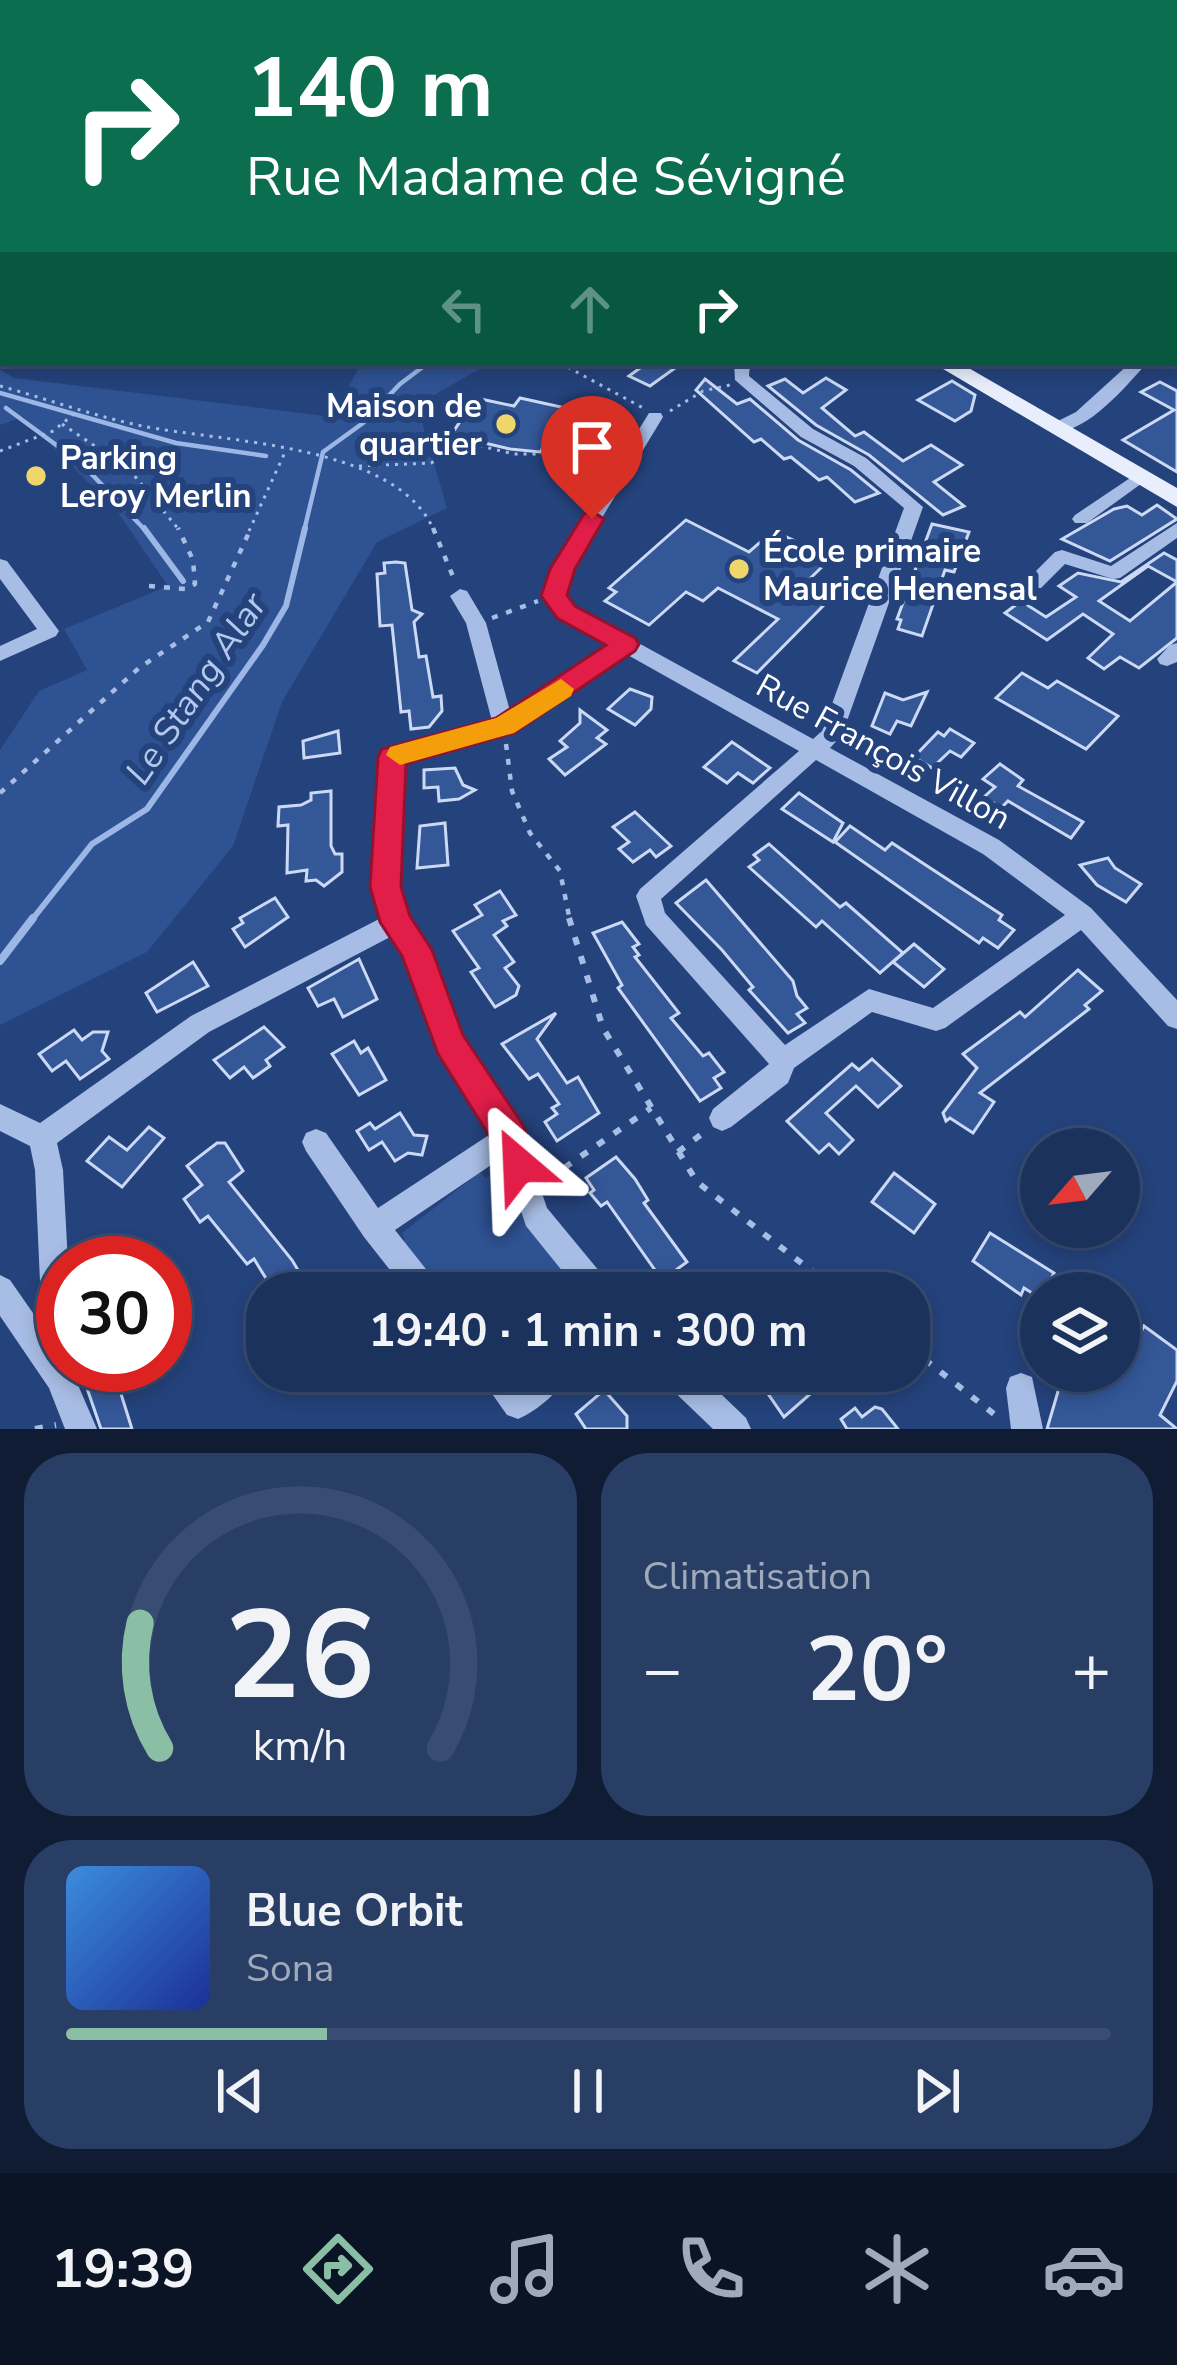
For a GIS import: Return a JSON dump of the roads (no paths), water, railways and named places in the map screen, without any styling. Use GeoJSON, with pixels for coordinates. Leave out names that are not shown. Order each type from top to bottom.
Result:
{"type":"FeatureCollection","features":[{"type":"Feature","properties":{"kind":"main road"},"geometry":{"type":"LineString","coordinates":[[949,366],[1177,500]]}},
{"type":"Feature","properties":{"kind":"street"},"geometry":{"type":"LineString","coordinates":[[703,0],[713,0]]}},
{"type":"Feature","properties":{"kind":"street"},"geometry":{"type":"LineString","coordinates":[[1058,428],[1082,416],[1136,366]]}},
{"type":"Feature","properties":{"kind":"street"},"geometry":{"type":"LineString","coordinates":[[742,373],[807,434],[860,462],[914,507],[832,735],[648,896],[654,918],[783,1061]]}},
{"type":"Feature","properties":{"kind":"street","name":"Rue François Villon"},"geometry":{"type":"LineString","coordinates":[[655,417],[562,569],[554,596],[566,612],[991,847],[1083,915],[1177,1018]]}},
{"type":"Feature","properties":{"kind":"street"},"geometry":{"type":"LineString","coordinates":[[1081,519],[1139,476]]}},
{"type":"Feature","properties":{"kind":"street"},"geometry":{"type":"LineString","coordinates":[[1034,583],[1062,556],[1113,573],[1177,529]]}},
{"type":"Feature","properties":{"kind":"street"},"geometry":{"type":"LineString","coordinates":[[0,565],[49,631],[0,654]]}},
{"type":"Feature","properties":{"kind":"street"},"geometry":{"type":"LineString","coordinates":[[460,596],[476,623],[504,726]]}},
{"type":"Feature","properties":{"kind":"street"},"geometry":{"type":"LineString","coordinates":[[582,1272],[536,1216],[510,1137],[449,1043],[416,950],[396,922],[386,887],[392,757],[504,726],[626,644]]}},
{"type":"Feature","properties":{"kind":"street"},"geometry":{"type":"LineString","coordinates":[[722,1118],[779,1074],[783,1061],[869,1000],[936,1019],[1083,915]]}},
{"type":"Feature","properties":{"kind":"street"},"geometry":{"type":"LineString","coordinates":[[42,1138],[200,1024],[396,922]]}},
{"type":"Feature","properties":{"kind":"street"},"geometry":{"type":"LineString","coordinates":[[0,1118],[42,1138]]}},
{"type":"Feature","properties":{"kind":"street"},"geometry":{"type":"LineString","coordinates":[[374,1227],[510,1137]]}},
{"type":"Feature","properties":{"kind":"street"},"geometry":{"type":"LineString","coordinates":[[42,1138],[52,1236]]}},
{"type":"Feature","properties":{"kind":"street"},"geometry":{"type":"LineString","coordinates":[[316,1142],[411,1272]]}},
{"type":"Feature","properties":{"kind":"street"},"geometry":{"type":"LineString","coordinates":[[0,1290],[36,1343]]}},
{"type":"Feature","properties":{"kind":"street"},"geometry":{"type":"LineString","coordinates":[[66,1392],[81,1429]]}},
{"type":"Feature","properties":{"kind":"street"},"geometry":{"type":"LineString","coordinates":[[508,1392],[518,1404],[531,1392]]}},
{"type":"Feature","properties":{"kind":"street"},"geometry":{"type":"LineString","coordinates":[[697,1392],[735,1429]]}},
{"type":"Feature","properties":{"kind":"street"},"geometry":{"type":"LineString","coordinates":[[1022,1392],[1028,1429]]}},
{"type":"Feature","properties":{"kind":"waterway","name":"Le Stang Alar"},"geometry":{"type":"LineString","coordinates":[[304,531],[323,452],[363,423],[424,366]]}},
{"type":"Feature","properties":{"kind":"waterway"},"geometry":{"type":"LineString","coordinates":[[0,393],[176,443],[266,456]]}},
{"type":"Feature","properties":{"kind":"waterway"},"geometry":{"type":"LineString","coordinates":[[6,408],[82,464],[146,531]]}},
{"type":"Feature","properties":{"kind":"waterway"},"geometry":{"type":"LineString","coordinates":[[144,528],[183,581]]}},
{"type":"Feature","properties":{"kind":"waterway","name":"Le Stang Alar"},"geometry":{"type":"LineString","coordinates":[[31,921],[92,844],[147,809],[263,645],[286,606],[305,528]]}},
{"type":"Feature","properties":{"kind":"waterway","name":"Le Stang Alar"},"geometry":{"type":"LineString","coordinates":[[0,961],[33,918]]}},
{"type":"Feature","properties":{"kind":"place","name":"Maison de quartier"},"geometry":{"type":"Point","coordinates":[506,424]}},
{"type":"Feature","properties":{"kind":"place","name":"Parking Leroy Merlin"},"geometry":{"type":"Point","coordinates":[36,476]}},
{"type":"Feature","properties":{"kind":"place","name":"École primaire Maurice Henensal"},"geometry":{"type":"Point","coordinates":[739,569]}}]}
